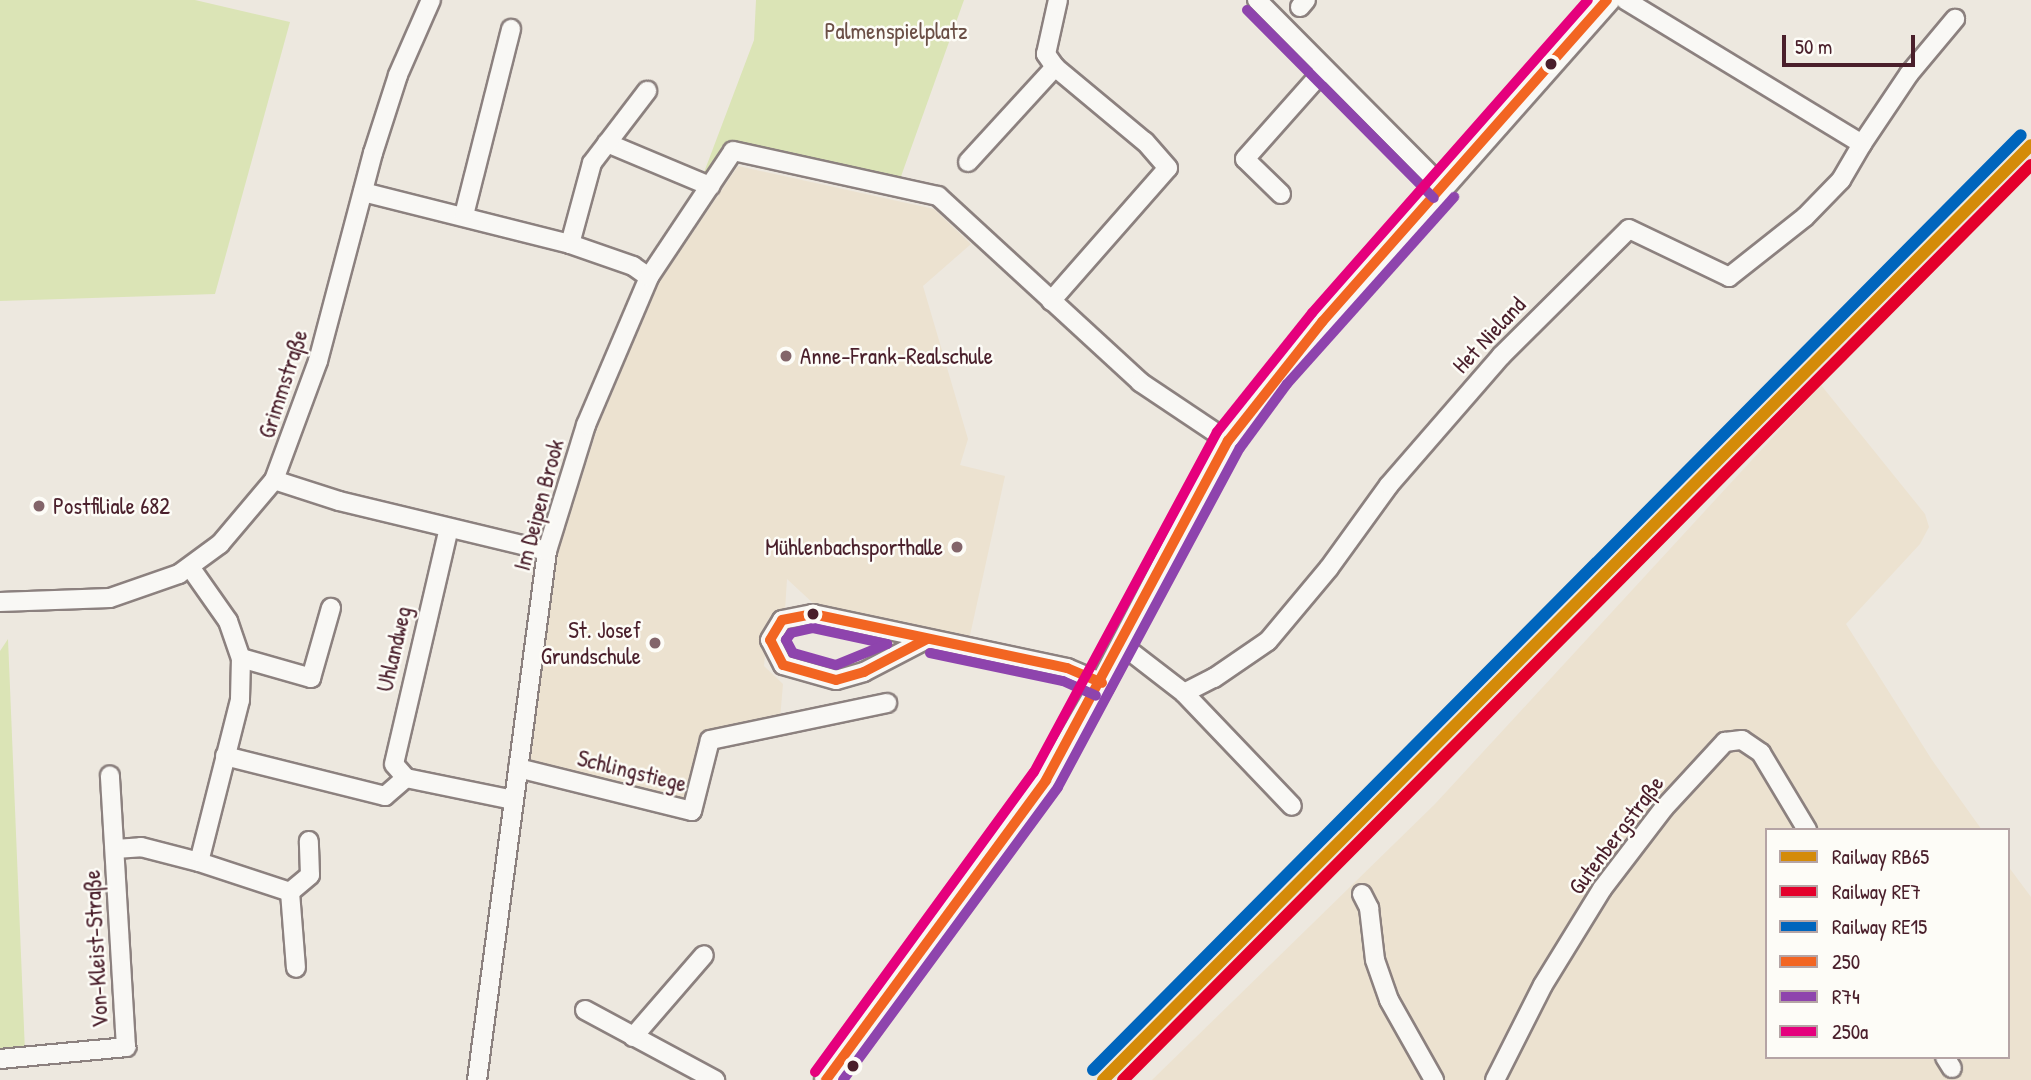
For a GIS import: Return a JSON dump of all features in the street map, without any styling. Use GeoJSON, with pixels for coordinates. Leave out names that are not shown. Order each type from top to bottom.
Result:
{"type":"FeatureCollection","features":[{"type":"Feature","properties":{"kind":"street","name":"Grimmstraße"},"geometry":{"type":"LineString","coordinates":[[0,602],[110,598],[146,588],[190,567],[245,519],[274,480],[318,361],[363,192],[398,75],[431,0]]}},
{"type":"Feature","properties":{"kind":"street"},"geometry":{"type":"LineString","coordinates":[[1058,0],[1046,54],[1055,67],[1145,142],[1168,168],[1051,301],[1140,382],[1228,441]]}},
{"type":"Feature","properties":{"kind":"street"},"geometry":{"type":"LineString","coordinates":[[1257,0],[1444,188]]}},
{"type":"Feature","properties":{"kind":"street"},"geometry":{"type":"LineString","coordinates":[[825,1080],[1038,792],[1102,683],[1228,441],[1292,357],[1444,188],[1607,0]]}},
{"type":"Feature","properties":{"kind":"street"},"geometry":{"type":"LineString","coordinates":[[1625,0],[1862,144]]}},
{"type":"Feature","properties":{"kind":"street","name":"Het Nieland"},"geometry":{"type":"LineString","coordinates":[[1184,693],[1214,678],[1268,640],[1329,568],[1389,485],[1492,366],[1629,229],[1729,276],[1805,217],[1841,180],[1909,74],[1955,19]]}},
{"type":"Feature","properties":{"kind":"street"},"geometry":{"type":"LineString","coordinates":[[464,215],[511,29]]}},
{"type":"Feature","properties":{"kind":"street"},"geometry":{"type":"LineString","coordinates":[[968,162],[1055,67]]}},
{"type":"Feature","properties":{"kind":"street"},"geometry":{"type":"LineString","coordinates":[[1281,194],[1245,159],[1324,70]]}},
{"type":"Feature","properties":{"kind":"street"},"geometry":{"type":"LineString","coordinates":[[570,244],[592,163],[647,90]]}},
{"type":"Feature","properties":{"kind":"street"},"geometry":{"type":"LineString","coordinates":[[607,143],[710,186]]}},
{"type":"Feature","properties":{"kind":"street","name":"Im Deipen Brook"},"geometry":{"type":"LineString","coordinates":[[477,1080],[547,551],[586,425],[649,277],[733,151],[938,196],[1051,301]]}},
{"type":"Feature","properties":{"kind":"street"},"geometry":{"type":"LineString","coordinates":[[363,192],[464,215],[570,244],[633,266],[649,277]]}},
{"type":"Feature","properties":{"kind":"street"},"geometry":{"type":"LineString","coordinates":[[274,480],[449,528],[547,551]]}},
{"type":"Feature","properties":{"kind":"street","name":"Uhlandweg"},"geometry":{"type":"LineString","coordinates":[[406,778],[394,764],[449,528]]}},
{"type":"Feature","properties":{"kind":"street"},"geometry":{"type":"LineString","coordinates":[[190,567],[228,621],[241,658],[240,700],[199,862]]}},
{"type":"Feature","properties":{"kind":"street"},"geometry":{"type":"LineString","coordinates":[[241,658],[311,678],[331,608]]}},
{"type":"Feature","properties":{"kind":"street"},"geometry":{"type":"LineString","coordinates":[[927,639],[864,672],[836,680],[783,665],[770,640],[776,624],[802,614],[927,639],[1067,668],[1102,683]]}},
{"type":"Feature","properties":{"kind":"street"},"geometry":{"type":"LineString","coordinates":[[1122,645],[1184,693],[1292,806]]}},
{"type":"Feature","properties":{"kind":"street","name":"Schlingstiege"},"geometry":{"type":"LineString","coordinates":[[518,768],[692,811],[710,740],[887,703]]}},
{"type":"Feature","properties":{"kind":"street","name":"Gutenbergstraße"},"geometry":{"type":"LineString","coordinates":[[1495,1080],[1543,985],[1602,889],[1664,808],[1725,742],[1742,740],[1761,753],[1806,828]]}},
{"type":"Feature","properties":{"kind":"street"},"geometry":{"type":"LineString","coordinates":[[225,756],[384,796],[406,778],[513,800]]}},
{"type":"Feature","properties":{"kind":"street","name":"Von-Kleist-Straße"},"geometry":{"type":"LineString","coordinates":[[0,1059],[126,1047],[110,775]]}},
{"type":"Feature","properties":{"kind":"street"},"geometry":{"type":"LineString","coordinates":[[296,968],[290,892],[310,875],[309,841]]}},
{"type":"Feature","properties":{"kind":"street","name":"Von-Kleist-Straße"},"geometry":{"type":"LineString","coordinates":[[116,849],[141,847],[199,862],[290,892]]}},
{"type":"Feature","properties":{"kind":"street"},"geometry":{"type":"LineString","coordinates":[[1362,894],[1369,908],[1375,960],[1389,1000],[1434,1080]]}},
{"type":"Feature","properties":{"kind":"street"},"geometry":{"type":"LineString","coordinates":[[633,1037],[704,954]]}},
{"type":"Feature","properties":{"kind":"street"},"geometry":{"type":"LineString","coordinates":[[585,1010],[716,1080]]}},
{"type":"Feature","properties":{"kind":"shaded area","name":"Anne-Frank-Realschule"},"geometry":{"type":"Polygon","coordinates":[[[738,166],[934,209],[971,244],[923,286],[968,439],[960,465],[1005,476],[969,640],[815,605],[787,579],[785,610],[768,619],[764,666],[783,684],[780,719],[705,735],[688,804],[526,763],[558,552],[598,426],[658,284],[738,166]]]}},
{"type":"Feature","properties":{"kind":"shaded area"},"geometry":{"type":"Polygon","coordinates":[[[1821,385],[1925,514],[1929,527],[1920,544],[1846,624],[1932,760],[1981,828],[1765,828],[1765,1059],[2010,1059],[2010,869],[2031,897],[2031,1080],[1152,1080],[1435,804],[1821,385]]]}},
{"type":"Feature","properties":{"kind":"green space"},"geometry":{"type":"Polygon","coordinates":[[[0,0],[195,0],[290,22],[215,294],[0,301],[0,0]]]}},
{"type":"Feature","properties":{"kind":"green space","name":"Palmenspielplatz"},"geometry":{"type":"Polygon","coordinates":[[[756,0],[964,0],[899,182],[740,147],[722,183],[703,175],[754,40],[756,0]]]}},
{"type":"Feature","properties":{"kind":"green space"},"geometry":{"type":"Polygon","coordinates":[[[8,639],[25,1052],[0,1054],[0,651],[8,639]]]}},
{"type":"Feature","properties":{"kind":"rail line","name":"RE15"},"geometry":{"type":"LineString","coordinates":[[1093,1070],[2021,135]]}},
{"type":"Feature","properties":{"kind":"rail line","name":"RB65"},"geometry":{"type":"LineString","coordinates":[[1103,1080],[2031,145]]}},
{"type":"Feature","properties":{"kind":"rail line","name":"RE7"},"geometry":{"type":"LineString","coordinates":[[1123,1080],[2031,165]]}},
{"type":"Feature","properties":{"kind":"transit line","name":"250a"},"geometry":{"type":"LineString","coordinates":[[815,1072],[1034,772],[1217,432],[1312,313],[1588,0]]}},
{"type":"Feature","properties":{"kind":"transit line","name":"250"},"geometry":{"type":"LineString","coordinates":[[826,1080],[1046,780],[1228,441],[1322,322],[1607,0]]}},
{"type":"Feature","properties":{"kind":"transit line","name":"R74"},"geometry":{"type":"LineString","coordinates":[[1247,10],[1434,198]]}},
{"type":"Feature","properties":{"kind":"transit line","name":"R74"},"geometry":{"type":"LineString","coordinates":[[843,1080],[1058,787],[1240,448],[1287,384],[1454,197]]}},
{"type":"Feature","properties":{"kind":"transit line","name":"250"},"geometry":{"type":"LineString","coordinates":[[927,639],[864,672],[836,680],[783,665],[770,640],[782,620],[813,614],[1067,668],[1102,683]]}},
{"type":"Feature","properties":{"kind":"transit line","name":"R74"},"geometry":{"type":"LineString","coordinates":[[813,628],[887,644],[836,665],[793,653],[786,640],[791,633],[813,628]]}},
{"type":"Feature","properties":{"kind":"transit line","name":"R74"},"geometry":{"type":"LineString","coordinates":[[930,653],[1063,681],[1096,696]]}},
{"type":"Feature","properties":{"kind":"place","name":"Anne-Frank-Realschule"},"geometry":{"type":"Point","coordinates":[786,356]}},
{"type":"Feature","properties":{"kind":"place","name":"Postfiliale 682"},"geometry":{"type":"Point","coordinates":[39,506]}},
{"type":"Feature","properties":{"kind":"place","name":"Mühlenbachsporthalle"},"geometry":{"type":"Point","coordinates":[957,547]}},
{"type":"Feature","properties":{"kind":"place","name":"St. Josef Grundschule"},"geometry":{"type":"Point","coordinates":[655,643]}}]}
